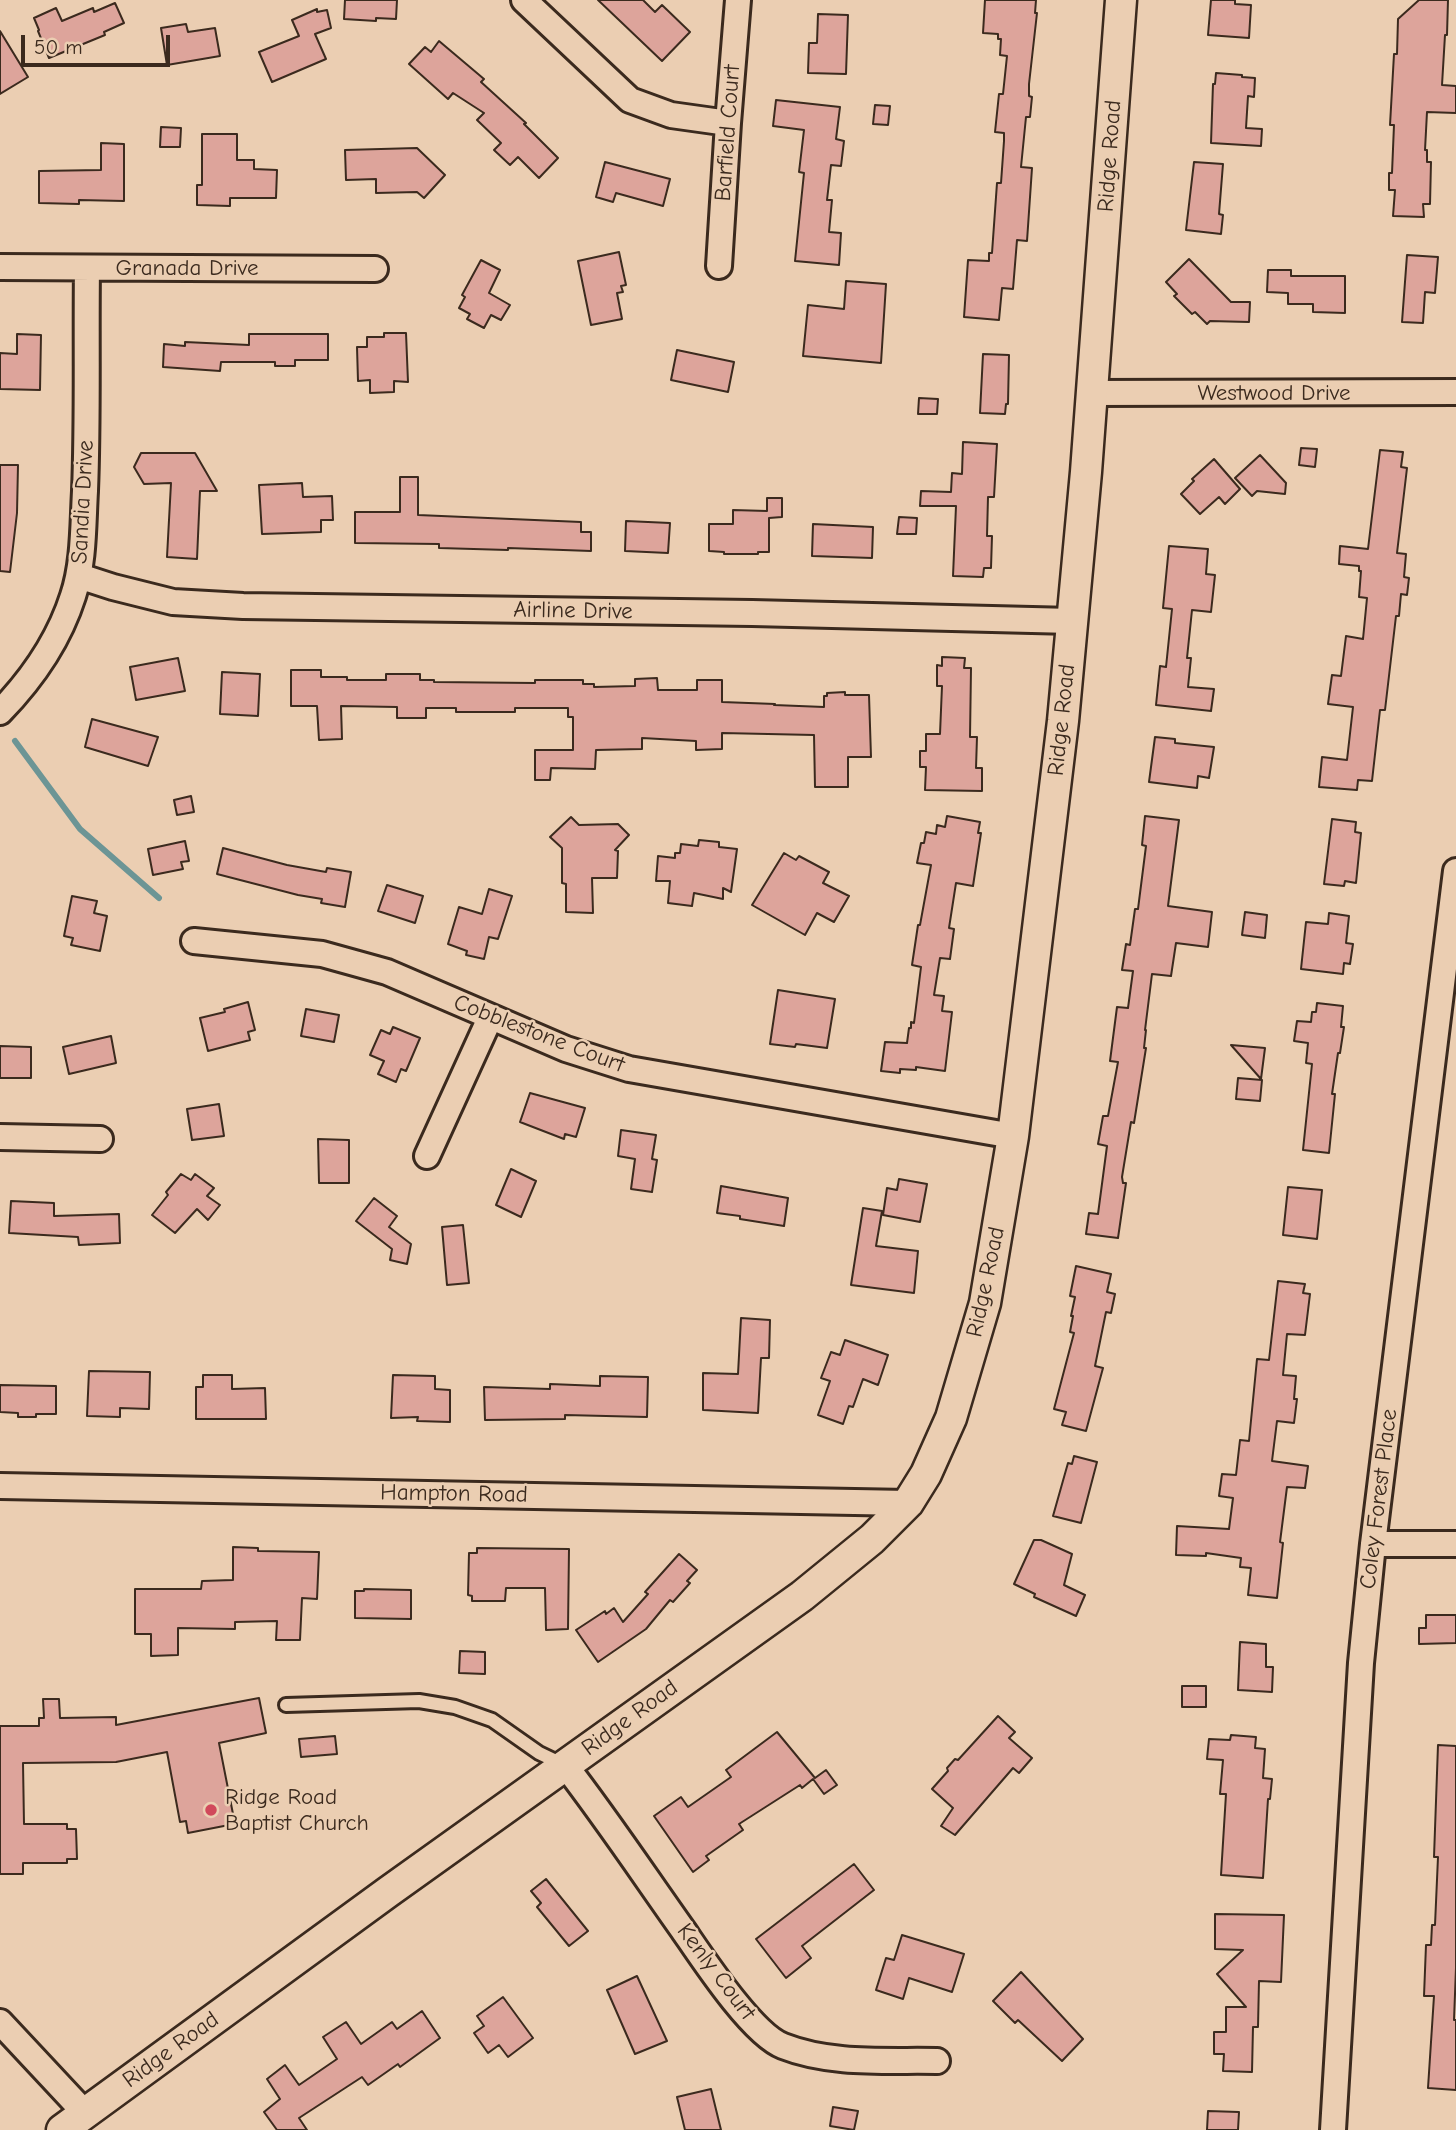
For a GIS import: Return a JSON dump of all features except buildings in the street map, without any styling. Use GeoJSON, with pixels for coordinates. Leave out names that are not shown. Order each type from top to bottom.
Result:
{"type":"FeatureCollection","features":[{"type":"Feature","properties":{"kind":"street"},"geometry":{"type":"LineString","coordinates":[[524,0],[630,100],[671,115],[728,123]]}},
{"type":"Feature","properties":{"kind":"street","name":"Barfield Court"},"geometry":{"type":"LineString","coordinates":[[719,266],[738,0]]}},
{"type":"Feature","properties":{"kind":"street","name":"Ridge Road"},"geometry":{"type":"LineString","coordinates":[[73,2122],[802,1596],[872,1539],[908,1503],[926,1474],[951,1418],[985,1303],[1013,1136],[1062,734],[1093,393],[1121,0]]}},
{"type":"Feature","properties":{"kind":"street","name":"Granada Drive"},"geometry":{"type":"LineString","coordinates":[[0,267],[375,269]]}},
{"type":"Feature","properties":{"kind":"street","name":"Sandia Drive"},"geometry":{"type":"LineString","coordinates":[[0,712],[29,679],[49,649],[79,576],[86,457],[87,268]]}},
{"type":"Feature","properties":{"kind":"street","name":"Westwood Drive"},"geometry":{"type":"LineString","coordinates":[[1093,393],[1456,392]]}},
{"type":"Feature","properties":{"kind":"street","name":"Airline Drive"},"geometry":{"type":"LineString","coordinates":[[79,576],[173,602],[207,604],[1072,621]]}},
{"type":"Feature","properties":{"kind":"street","name":"Coley Forest Place"},"geometry":{"type":"LineString","coordinates":[[1333,2130],[1358,1700],[1373,1545],[1455,885]]}},
{"type":"Feature","properties":{"kind":"street","name":"Cobblestone Court"},"geometry":{"type":"LineString","coordinates":[[194,941],[322,954],[360,964],[387,972],[566,1049],[629,1069],[1013,1136]]}},
{"type":"Feature","properties":{"kind":"street"},"geometry":{"type":"LineString","coordinates":[[427,1156],[490,1018]]}},
{"type":"Feature","properties":{"kind":"street"},"geometry":{"type":"LineString","coordinates":[[0,1137],[100,1139]]}},
{"type":"Feature","properties":{"kind":"street","name":"Hampton Road"},"geometry":{"type":"LineString","coordinates":[[0,1486],[908,1503]]}},
{"type":"Feature","properties":{"kind":"street"},"geometry":{"type":"LineString","coordinates":[[1373,1545],[1456,1544]]}},
{"type":"Feature","properties":{"kind":"street","name":"Kenly Court"},"geometry":{"type":"LineString","coordinates":[[565,1765],[751,2022],[781,2046],[817,2056],[855,2060],[937,2061]]}},
{"type":"Feature","properties":{"kind":"street"},"geometry":{"type":"LineString","coordinates":[[0,2022],[73,2122]]}},
{"type":"Feature","properties":{"kind":"lane"},"geometry":{"type":"LineString","coordinates":[[286,1705],[419,1701],[455,1707],[492,1720],[539,1753],[565,1765]]}},
{"type":"Feature","properties":{"kind":"waterway"},"geometry":{"type":"LineString","coordinates":[[15,741],[80,829],[159,898]]}},
{"type":"Feature","properties":{"kind":"place","name":"Ridge Road Baptist Church"},"geometry":{"type":"Point","coordinates":[211,1810]}}]}
